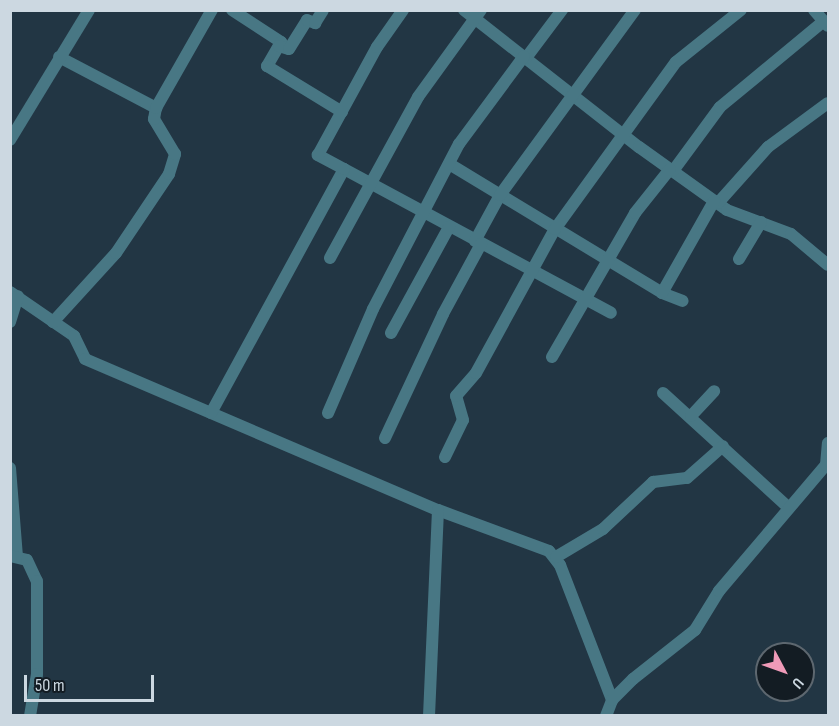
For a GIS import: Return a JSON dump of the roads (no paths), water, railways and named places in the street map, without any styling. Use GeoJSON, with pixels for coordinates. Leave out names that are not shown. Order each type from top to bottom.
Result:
{"type":"FeatureCollection","features":[{"type":"Feature","properties":{"kind":"street"},"geometry":{"type":"LineString","coordinates":[[10,140],[88,10]]}},
{"type":"Feature","properties":{"kind":"street"},"geometry":{"type":"LineString","coordinates":[[53,322],[117,253],[169,174],[175,154],[154,119],[156,108],[212,10]]}},
{"type":"Feature","properties":{"kind":"street"},"geometry":{"type":"LineString","coordinates":[[232,10],[281,42],[267,66],[342,112]]}},
{"type":"Feature","properties":{"kind":"street"},"geometry":{"type":"LineString","coordinates":[[279,46],[289,49],[307,20],[315,23],[323,10]]}},
{"type":"Feature","properties":{"kind":"street"},"geometry":{"type":"LineString","coordinates":[[464,10],[478,15],[525,57],[624,136],[716,202],[791,234],[828,265]]}},
{"type":"Feature","properties":{"kind":"street"},"geometry":{"type":"LineString","coordinates":[[328,413],[373,309],[451,165],[459,144],[562,10]]}},
{"type":"Feature","properties":{"kind":"street"},"geometry":{"type":"LineString","coordinates":[[385,438],[500,195],[571,94],[635,10]]}},
{"type":"Feature","properties":{"kind":"street"},"geometry":{"type":"LineString","coordinates":[[445,457],[463,420],[456,396],[476,373],[555,229],[676,62],[741,10]]}},
{"type":"Feature","properties":{"kind":"street"},"geometry":{"type":"LineString","coordinates":[[552,357],[635,213],[720,106],[826,24],[814,10]]}},
{"type":"Feature","properties":{"kind":"street"},"geometry":{"type":"LineString","coordinates":[[402,11],[377,47],[318,155],[610,313]]}},
{"type":"Feature","properties":{"kind":"street"},"geometry":{"type":"LineString","coordinates":[[330,258],[418,97],[478,15]]}},
{"type":"Feature","properties":{"kind":"street"},"geometry":{"type":"LineString","coordinates":[[60,57],[156,108]]}},
{"type":"Feature","properties":{"kind":"street"},"geometry":{"type":"LineString","coordinates":[[662,293],[716,202],[768,147],[828,103]]}},
{"type":"Feature","properties":{"kind":"street"},"geometry":{"type":"LineString","coordinates":[[451,165],[662,293],[683,301]]}},
{"type":"Feature","properties":{"kind":"street"},"geometry":{"type":"LineString","coordinates":[[212,413],[344,169]]}},
{"type":"Feature","properties":{"kind":"street"},"geometry":{"type":"LineString","coordinates":[[739,259],[761,222]]}},
{"type":"Feature","properties":{"kind":"street"},"geometry":{"type":"LineString","coordinates":[[391,333],[449,227]]}},
{"type":"Feature","properties":{"kind":"street"},"geometry":{"type":"LineString","coordinates":[[10,322],[14,294],[74,336],[85,359],[438,510],[539,546],[556,557],[612,700]]}},
{"type":"Feature","properties":{"kind":"street"},"geometry":{"type":"LineString","coordinates":[[691,416],[714,391]]}},
{"type":"Feature","properties":{"kind":"street"},"geometry":{"type":"LineString","coordinates":[[663,393],[691,416],[788,507]]}},
{"type":"Feature","properties":{"kind":"street"},"geometry":{"type":"LineString","coordinates":[[606,716],[612,700],[695,630],[718,591],[788,507],[827,466],[828,443]]}},
{"type":"Feature","properties":{"kind":"street"},"geometry":{"type":"LineString","coordinates":[[556,557],[603,529],[653,482],[687,478],[723,446]]}},
{"type":"Feature","properties":{"kind":"street"},"geometry":{"type":"LineString","coordinates":[[10,468],[14,556],[27,560],[37,581],[37,674],[30,716]]}},
{"type":"Feature","properties":{"kind":"street"},"geometry":{"type":"LineString","coordinates":[[429,716],[438,510]]}}]}
